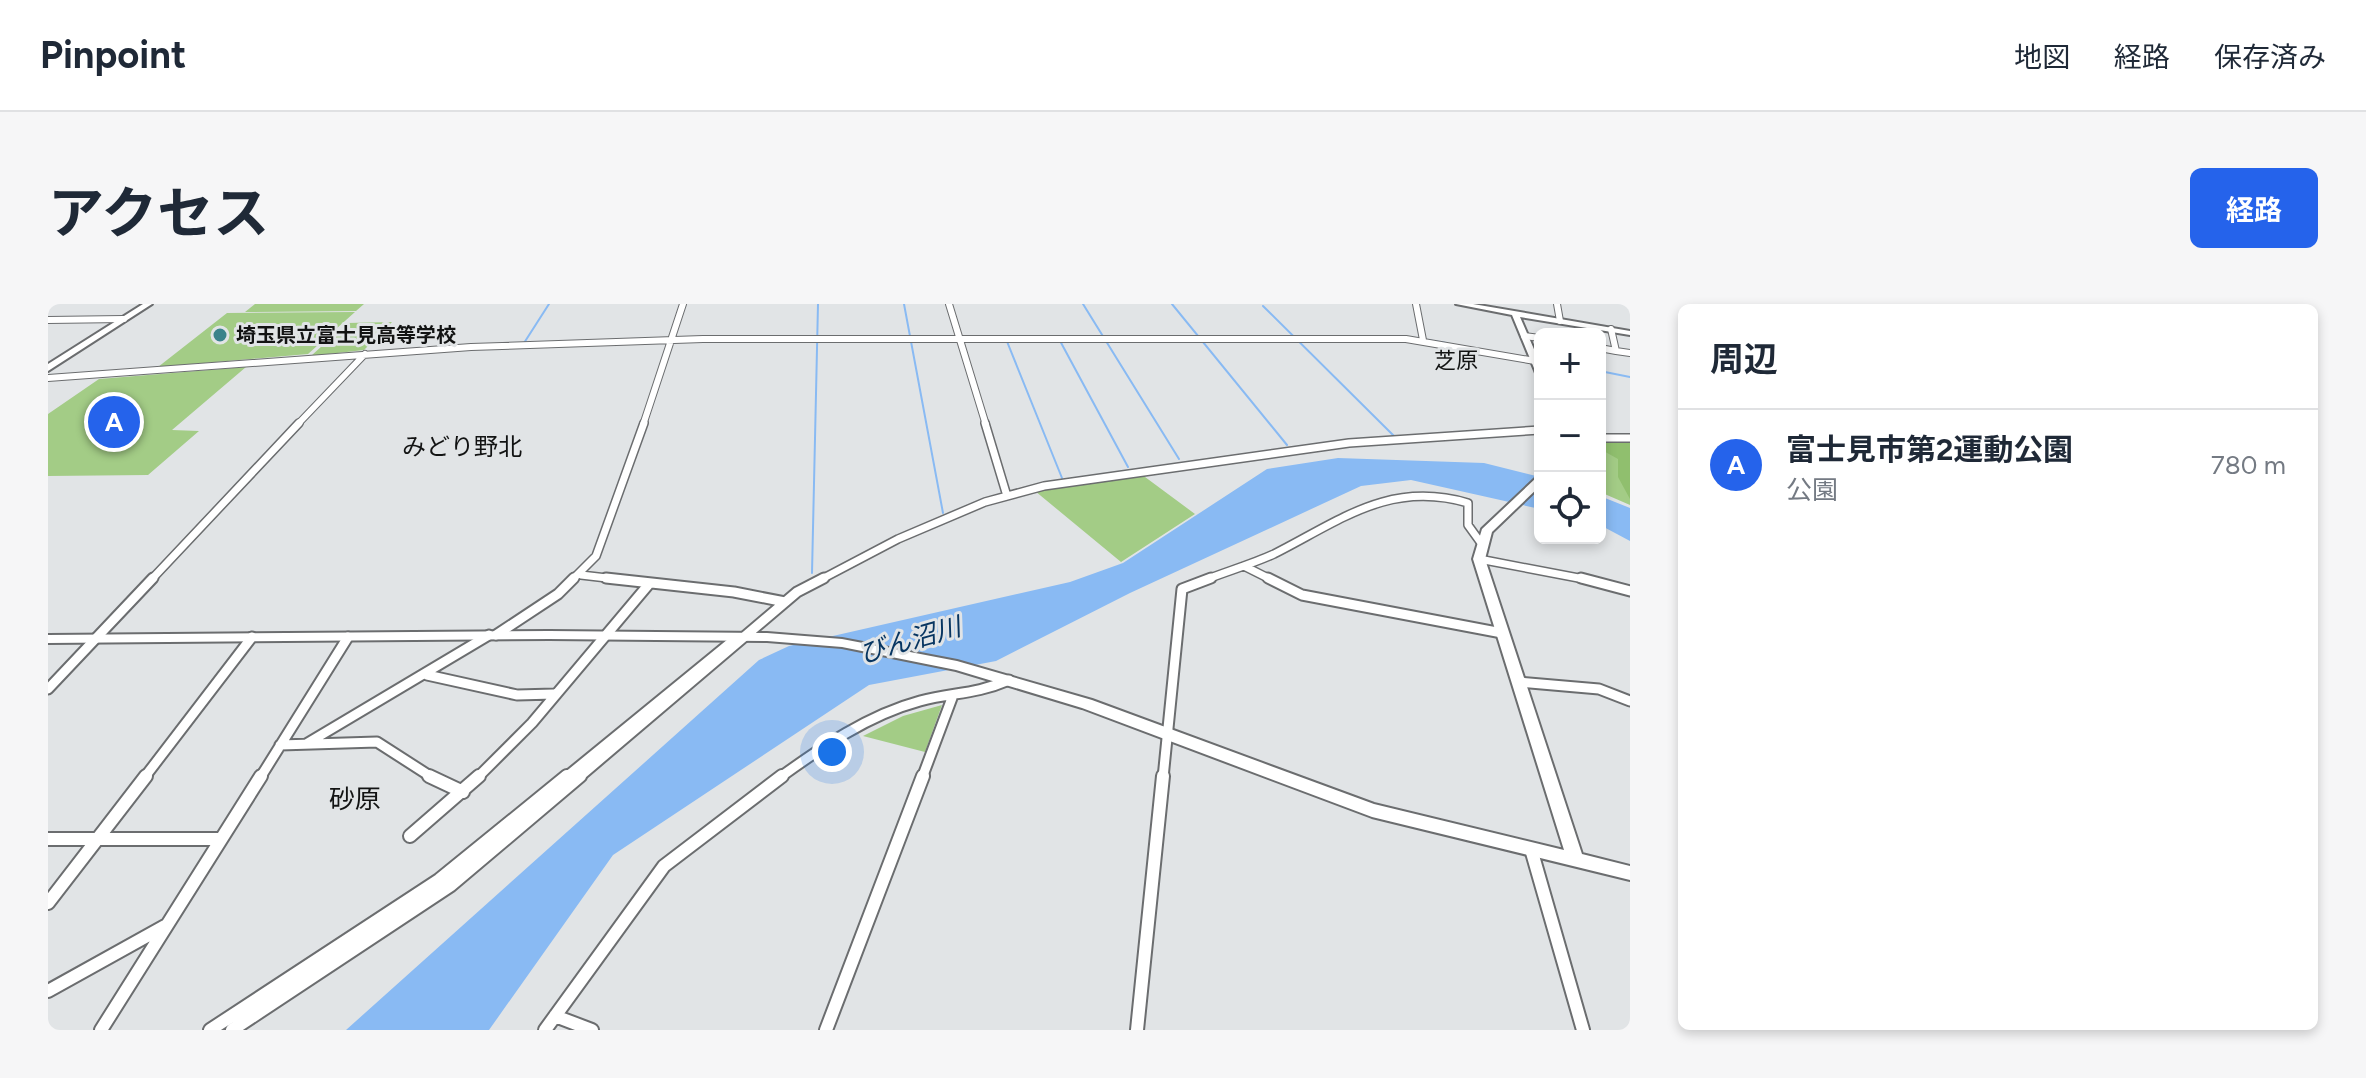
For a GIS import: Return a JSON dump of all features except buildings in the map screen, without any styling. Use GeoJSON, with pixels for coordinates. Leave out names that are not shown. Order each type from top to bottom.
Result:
{"type":"FeatureCollection","features":[{"type":"Feature","properties":{"kind":"street"},"geometry":{"type":"LineString","coordinates":[[48,368],[148,304]]}},
{"type":"Feature","properties":{"kind":"street"},"geometry":{"type":"LineString","coordinates":[[306,744],[427,675],[581,575],[599,550],[683,304]]}},
{"type":"Feature","properties":{"kind":"street"},"geometry":{"type":"LineString","coordinates":[[949,304],[1007,496]]}},
{"type":"Feature","properties":{"kind":"street"},"geometry":{"type":"LineString","coordinates":[[1416,304],[1423,340]]}},
{"type":"Feature","properties":{"kind":"street"},"geometry":{"type":"LineString","coordinates":[[1460,304],[1630,333]]}},
{"type":"Feature","properties":{"kind":"street"},"geometry":{"type":"LineString","coordinates":[[1557,304],[1560,321]]}},
{"type":"Feature","properties":{"kind":"street"},"geometry":{"type":"LineString","coordinates":[[1515,313],[1534,359]]}},
{"type":"Feature","properties":{"kind":"street"},"geometry":{"type":"LineString","coordinates":[[48,320],[124,319]]}},
{"type":"Feature","properties":{"kind":"street"},"geometry":{"type":"LineString","coordinates":[[1611,329],[1616,351]]}},
{"type":"Feature","properties":{"kind":"street"},"geometry":{"type":"LineString","coordinates":[[1524,336],[1534,337]]}},
{"type":"Feature","properties":{"kind":"street"},"geometry":{"type":"LineString","coordinates":[[48,378],[365,354],[670,340],[1423,340],[1534,361]]}},
{"type":"Feature","properties":{"kind":"street"},"geometry":{"type":"LineString","coordinates":[[1606,349],[1630,353]]}},
{"type":"Feature","properties":{"kind":"street"},"geometry":{"type":"LineString","coordinates":[[48,689],[365,354]]}},
{"type":"Feature","properties":{"kind":"street"},"geometry":{"type":"LineString","coordinates":[[210,1030],[439,880],[802,589],[887,544],[1007,496],[1044,486],[1238,456],[1349,443],[1534,430]]}},
{"type":"Feature","properties":{"kind":"street"},"geometry":{"type":"LineString","coordinates":[[1606,438],[1630,438]]}},
{"type":"Feature","properties":{"kind":"street"},"geometry":{"type":"LineString","coordinates":[[1534,485],[1486,531],[1479,559],[1576,861]]}},
{"type":"Feature","properties":{"kind":"street"},"geometry":{"type":"LineString","coordinates":[[1137,1030],[1182,589],[1244,566],[1327,525],[1409,495],[1441,496],[1468,503],[1466,516],[1472,537],[1481,543]]}},
{"type":"Feature","properties":{"kind":"street"},"geometry":{"type":"LineString","coordinates":[[1479,559],[1571,575],[1630,591]]}},
{"type":"Feature","properties":{"kind":"street"},"geometry":{"type":"LineString","coordinates":[[1244,566],[1302,595],[1502,633]]}},
{"type":"Feature","properties":{"kind":"street"},"geometry":{"type":"LineString","coordinates":[[581,575],[785,602]]}},
{"type":"Feature","properties":{"kind":"street"},"geometry":{"type":"LineString","coordinates":[[410,836],[463,792],[532,723],[602,636],[649,584]]}},
{"type":"Feature","properties":{"kind":"street"},"geometry":{"type":"LineString","coordinates":[[48,639],[492,635],[789,637],[858,646],[1009,680],[1166,733],[1362,807],[1630,873]]}},
{"type":"Feature","properties":{"kind":"street"},"geometry":{"type":"LineString","coordinates":[[48,903],[252,637]]}},
{"type":"Feature","properties":{"kind":"street"},"geometry":{"type":"LineString","coordinates":[[101,1030],[348,637]]}},
{"type":"Feature","properties":{"kind":"street"},"geometry":{"type":"LineString","coordinates":[[232,1030],[451,885],[741,637]]}},
{"type":"Feature","properties":{"kind":"street"},"geometry":{"type":"LineString","coordinates":[[427,675],[517,695],[554,694]]}},
{"type":"Feature","properties":{"kind":"street"},"geometry":{"type":"LineString","coordinates":[[545,1030],[670,860],[822,747],[891,710],[923,700],[952,698],[987,690],[1009,680]]}},
{"type":"Feature","properties":{"kind":"street"},"geometry":{"type":"LineString","coordinates":[[1519,682],[1599,689],[1630,701]]}},
{"type":"Feature","properties":{"kind":"street"},"geometry":{"type":"LineString","coordinates":[[826,1030],[952,698]]}},
{"type":"Feature","properties":{"kind":"street"},"geometry":{"type":"LineString","coordinates":[[280,745],[377,742],[424,773],[463,792]]}},
{"type":"Feature","properties":{"kind":"street"},"geometry":{"type":"LineString","coordinates":[[48,839],[221,839]]}},
{"type":"Feature","properties":{"kind":"street"},"geometry":{"type":"LineString","coordinates":[[1531,849],[1583,1030]]}},
{"type":"Feature","properties":{"kind":"street"},"geometry":{"type":"LineString","coordinates":[[48,991],[168,925]]}},
{"type":"Feature","properties":{"kind":"street"},"geometry":{"type":"LineString","coordinates":[[555,1016],[592,1030]]}},
{"type":"Feature","properties":{"kind":"green space"},"geometry":{"type":"Polygon","coordinates":[[[255,304],[364,304],[356,311],[245,312],[255,304]]]}},
{"type":"Feature","properties":{"kind":"green space"},"geometry":{"type":"Polygon","coordinates":[[[355,312],[308,354],[158,367],[227,313],[355,312]]]}},
{"type":"Feature","properties":{"kind":"green space"},"geometry":{"type":"Polygon","coordinates":[[[392,322],[364,350],[311,356],[347,323],[392,322]]]}},
{"type":"Feature","properties":{"kind":"green space"},"geometry":{"type":"Polygon","coordinates":[[[246,367],[172,430],[199,431],[148,475],[48,476],[48,414],[99,379],[246,367]]]}},
{"type":"Feature","properties":{"kind":"green space"},"geometry":{"type":"Polygon","coordinates":[[[1606,440],[1630,440],[1630,505],[1606,495],[1606,440]]]}},
{"type":"Feature","properties":{"kind":"green space"},"geometry":{"type":"Polygon","coordinates":[[[1630,442],[1630,499],[1618,477],[1618,459],[1606,452],[1606,443],[1630,442]]]}},
{"type":"Feature","properties":{"kind":"green space"},"geometry":{"type":"Polygon","coordinates":[[[1141,474],[1195,514],[1121,562],[1035,491],[1141,474]]]}},
{"type":"Feature","properties":{"kind":"green space"},"geometry":{"type":"Polygon","coordinates":[[[942,705],[925,752],[863,736],[903,716],[942,705]]]}},
{"type":"Feature","properties":{"kind":"water","name":"びん沼川"},"geometry":{"type":"Polygon","coordinates":[[[1338,458],[1484,463],[1534,476],[1534,508],[1411,480],[1361,486],[1130,593],[996,661],[869,685],[613,855],[489,1030],[346,1030],[759,660],[789,646],[1070,582],[1123,563],[1267,469],[1338,458]]]}},
{"type":"Feature","properties":{"kind":"water"},"geometry":{"type":"Polygon","coordinates":[[[1606,498],[1630,508],[1630,541],[1606,528],[1606,498]]]}},
{"type":"Feature","properties":{"kind":"waterway"},"geometry":{"type":"LineString","coordinates":[[524,343],[549,304]]}},
{"type":"Feature","properties":{"kind":"waterway"},"geometry":{"type":"LineString","coordinates":[[812,573],[818,304]]}},
{"type":"Feature","properties":{"kind":"waterway"},"geometry":{"type":"LineString","coordinates":[[904,304],[943,513]]}},
{"type":"Feature","properties":{"kind":"waterway"},"geometry":{"type":"LineString","coordinates":[[1083,304],[1179,459]]}},
{"type":"Feature","properties":{"kind":"waterway"},"geometry":{"type":"LineString","coordinates":[[1172,304],[1287,445]]}},
{"type":"Feature","properties":{"kind":"waterway"},"geometry":{"type":"LineString","coordinates":[[1263,306],[1394,436]]}},
{"type":"Feature","properties":{"kind":"waterway"},"geometry":{"type":"LineString","coordinates":[[1414,338],[1446,343]]}},
{"type":"Feature","properties":{"kind":"waterway"},"geometry":{"type":"LineString","coordinates":[[1006,339],[1062,478]]}},
{"type":"Feature","properties":{"kind":"waterway"},"geometry":{"type":"LineString","coordinates":[[1059,339],[1128,467]]}},
{"type":"Feature","properties":{"kind":"waterway"},"geometry":{"type":"LineString","coordinates":[[1606,372],[1630,377]]}},
{"type":"Feature","properties":{"kind":"place","name":"埼玉県立富士見高等学校"},"geometry":{"type":"Point","coordinates":[220,335]}},
{"type":"Feature","properties":{"kind":"place","name":"富士見市第2運動公園"},"geometry":{"type":"Point","coordinates":[114,422]}},
{"type":"Feature","properties":{"kind":"district","name":"芝原"},"geometry":{"type":"Point","coordinates":[1456,360]}},
{"type":"Feature","properties":{"kind":"district","name":"みどり野北"},"geometry":{"type":"Point","coordinates":[462,446]}},
{"type":"Feature","properties":{"kind":"district","name":"砂原"},"geometry":{"type":"Point","coordinates":[355,799]}}]}
